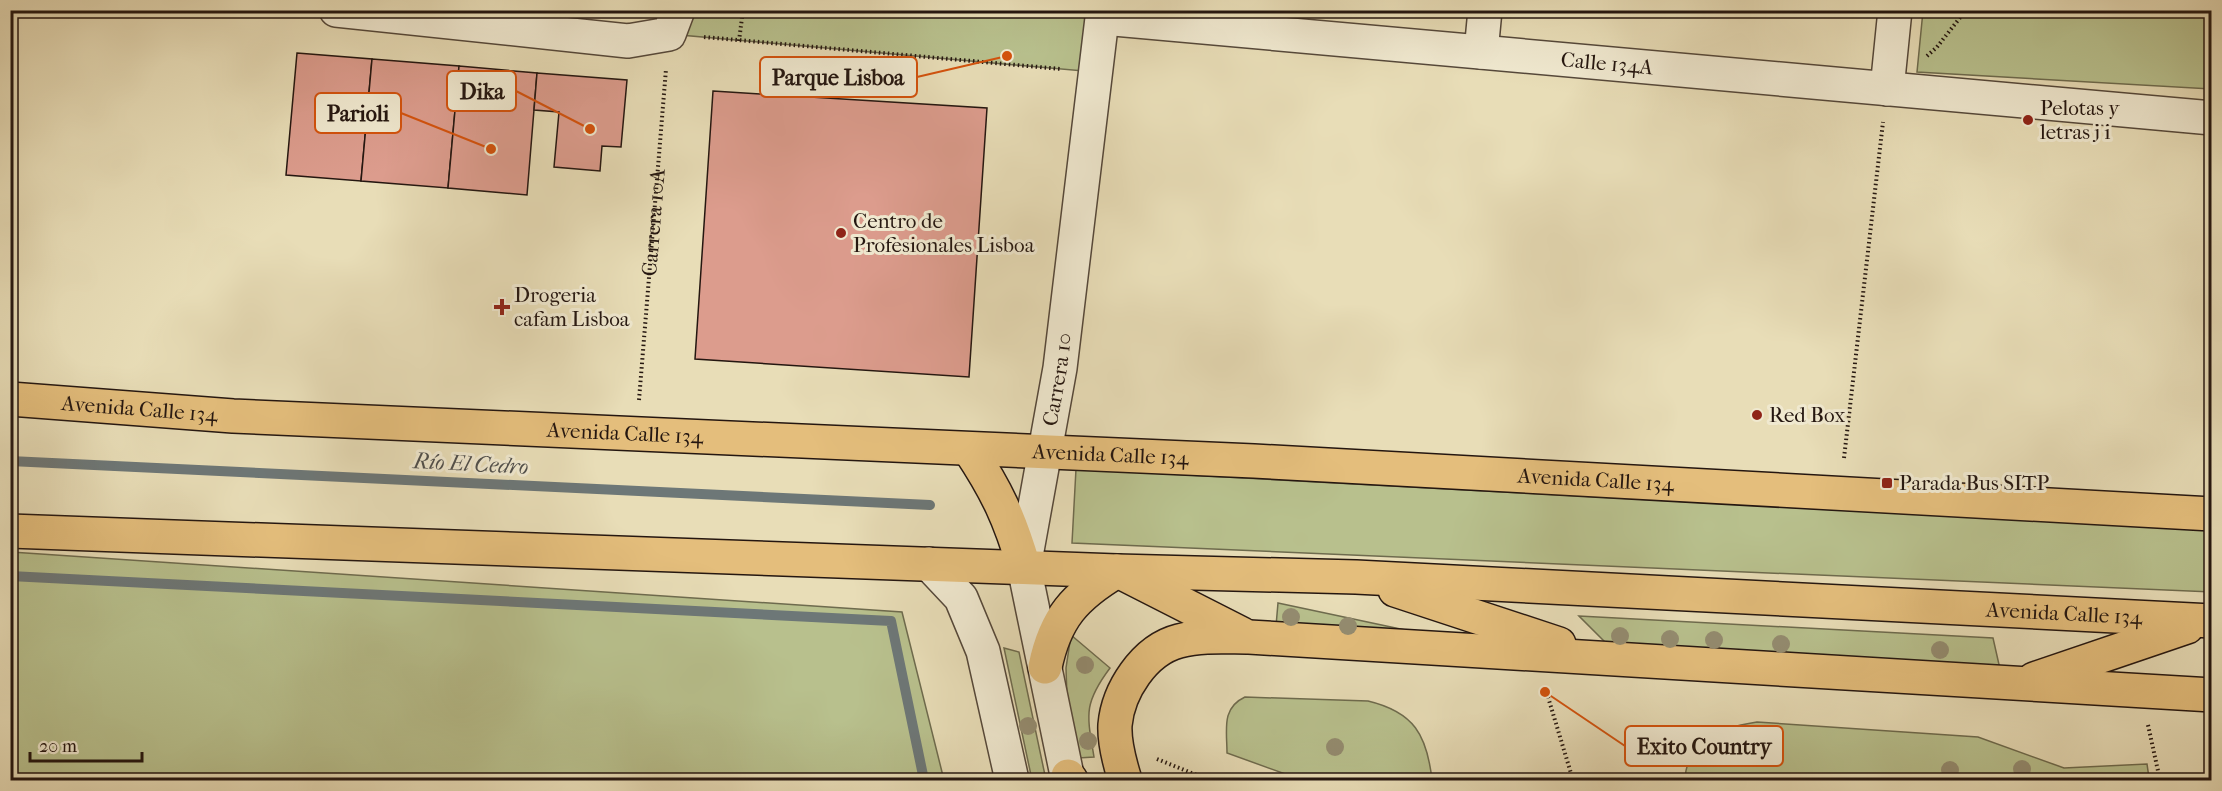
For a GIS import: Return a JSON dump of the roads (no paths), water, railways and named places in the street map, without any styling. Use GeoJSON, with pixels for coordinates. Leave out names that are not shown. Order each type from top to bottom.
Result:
{"type":"FeatureCollection","features":[{"type":"Feature","properties":{"kind":"main road","name":"Avenida Calle 134"},"geometry":{"type":"LineString","coordinates":[[10,399],[233,416],[1254,461],[2211,514]]}},
{"type":"Feature","properties":{"kind":"main road"},"geometry":{"type":"LineString","coordinates":[[969,449],[998,495],[1011,525],[1024,567]]}},
{"type":"Feature","properties":{"kind":"main road","name":"Avenida Calle 134"},"geometry":{"type":"LineString","coordinates":[[10,531],[1117,571],[1356,577],[2208,621]]}},
{"type":"Feature","properties":{"kind":"main road"},"geometry":{"type":"LineString","coordinates":[[1045,667],[1054,635],[1071,606],[1092,586],[1117,571],[1249,637]]}},
{"type":"Feature","properties":{"kind":"main road"},"geometry":{"type":"LineString","coordinates":[[1356,577],[1603,659]]}},
{"type":"Feature","properties":{"kind":"main road"},"geometry":{"type":"LineString","coordinates":[[2018,684],[2208,621]]}},
{"type":"Feature","properties":{"kind":"main road"},"geometry":{"type":"LineString","coordinates":[[1125,780],[1115,726],[1124,692],[1142,666],[1161,648],[1177,641],[1198,637],[1249,637],[2211,696]]}},
{"type":"Feature","properties":{"kind":"street"},"geometry":{"type":"LineString","coordinates":[[336,10],[628,41],[674,22]]}},
{"type":"Feature","properties":{"kind":"street"},"geometry":{"type":"LineString","coordinates":[[1481,52],[1485,10]]}},
{"type":"Feature","properties":{"kind":"street"},"geometry":{"type":"LineString","coordinates":[[1887,89],[1895,10]]}},
{"type":"Feature","properties":{"kind":"street","name":"Calle 134A"},"geometry":{"type":"LineString","coordinates":[[1103,14],[1481,52],[2211,118]]}},
{"type":"Feature","properties":{"kind":"street","name":"Carrera 10"},"geometry":{"type":"LineString","coordinates":[[1069,779],[1024,567],[1060,368],[1103,14]]}},
{"type":"Feature","properties":{"kind":"street"},"geometry":{"type":"LineString","coordinates":[[929,564],[961,598],[983,651],[1012,780]]}},
{"type":"Feature","properties":{"kind":"waterway","name":"Río El Cedro"},"geometry":{"type":"LineString","coordinates":[[10,461],[930,505]]}},
{"type":"Feature","properties":{"kind":"waterway"},"geometry":{"type":"LineString","coordinates":[[10,576],[891,621],[924,780]]}},
{"type":"Feature","properties":{"kind":"place","name":"Parque Lisboa"},"geometry":{"type":"Point","coordinates":[1007,56]}},
{"type":"Feature","properties":{"kind":"place","name":"Pelotas y letras j i"},"geometry":{"type":"Point","coordinates":[2028,120]}},
{"type":"Feature","properties":{"kind":"place","name":"Dika"},"geometry":{"type":"Point","coordinates":[590,129]}},
{"type":"Feature","properties":{"kind":"place","name":"Parioli"},"geometry":{"type":"Point","coordinates":[491,149]}},
{"type":"Feature","properties":{"kind":"place","name":"Centro de Profesionales Lisboa"},"geometry":{"type":"Point","coordinates":[841,233]}},
{"type":"Feature","properties":{"kind":"place","name":"Drogeria cafam Lisboa"},"geometry":{"type":"Point","coordinates":[502,307]}},
{"type":"Feature","properties":{"kind":"place","name":"Red Box"},"geometry":{"type":"Point","coordinates":[1757,415]}},
{"type":"Feature","properties":{"kind":"place","name":"Parada Bus SITP"},"geometry":{"type":"Point","coordinates":[1887,483]}},
{"type":"Feature","properties":{"kind":"place","name":"Exito Country"},"geometry":{"type":"Point","coordinates":[1545,692]}}]}
